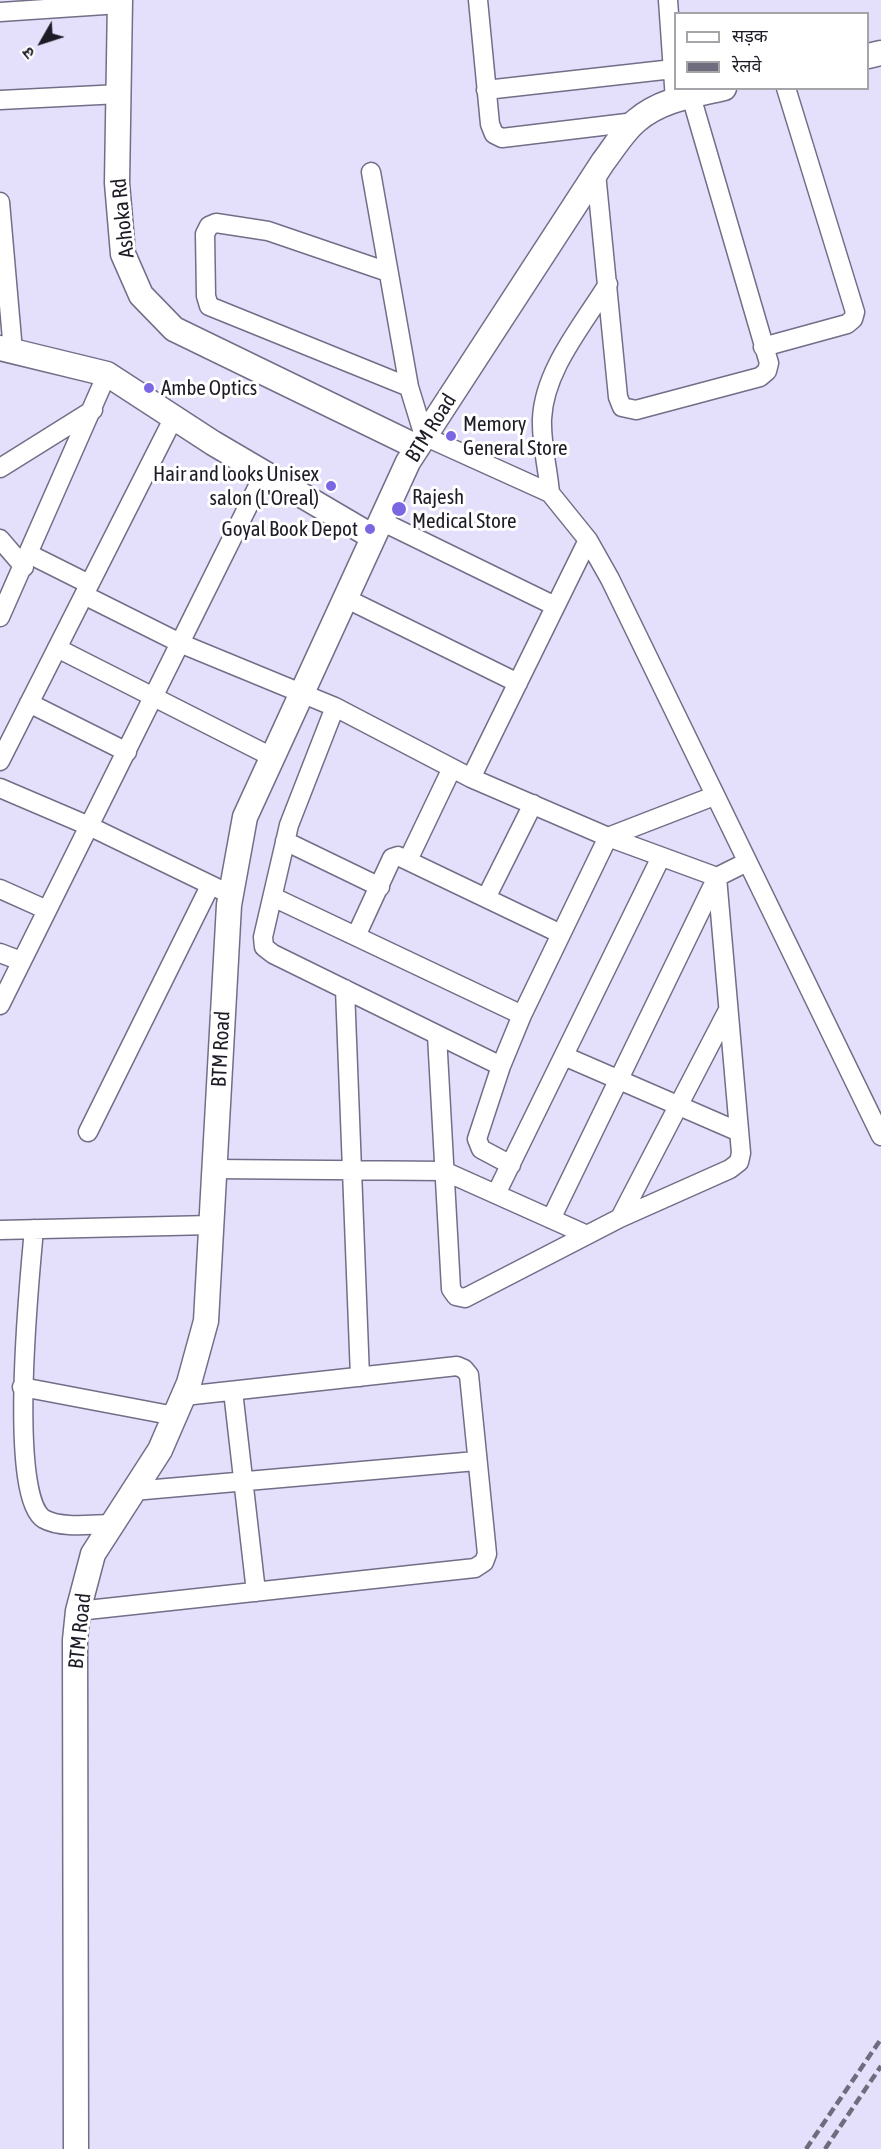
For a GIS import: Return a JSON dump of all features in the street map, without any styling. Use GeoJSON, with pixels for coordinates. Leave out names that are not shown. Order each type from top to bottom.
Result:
{"type":"FeatureCollection","features":[{"type":"Feature","properties":{"kind":"street"},"geometry":{"type":"LineString","coordinates":[[478,0],[490,124],[494,134],[502,138],[635,122]]}},
{"type":"Feature","properties":{"kind":"street"},"geometry":{"type":"LineString","coordinates":[[668,0],[674,72]]}},
{"type":"Feature","properties":{"kind":"street"},"geometry":{"type":"LineString","coordinates":[[0,12],[120,2]]}},
{"type":"Feature","properties":{"kind":"street","name":"Ashoka Rd"},"geometry":{"type":"LineString","coordinates":[[120,2],[117,183],[123,254],[141,295],[174,329],[421,442]]}},
{"type":"Feature","properties":{"kind":"street"},"geometry":{"type":"LineString","coordinates":[[486,90],[673,69]]}},
{"type":"Feature","properties":{"kind":"street"},"geometry":{"type":"LineString","coordinates":[[596,173],[618,397],[622,407],[636,410],[760,377],[767,371],[769,363],[680,90]]}},
{"type":"Feature","properties":{"kind":"street","name":"BTM Road"},"geometry":{"type":"LineString","coordinates":[[76,2149],[75,1652],[78,1611],[93,1554],[159,1450],[179,1406],[206,1321],[214,1169],[220,890],[245,817],[377,529],[421,442],[596,173],[635,122],[683,98],[716,90]]}},
{"type":"Feature","properties":{"kind":"street"},"geometry":{"type":"LineString","coordinates":[[763,347],[848,324],[855,312],[787,90]]}},
{"type":"Feature","properties":{"kind":"street"},"geometry":{"type":"LineString","coordinates":[[0,100],[120,94]]}},
{"type":"Feature","properties":{"kind":"street"},"geometry":{"type":"LineString","coordinates":[[371,172],[421,442],[550,493],[588,540],[610,579],[881,1136]]}},
{"type":"Feature","properties":{"kind":"street"},"geometry":{"type":"LineString","coordinates":[[0,202],[6,349],[107,374],[173,419],[264,474],[377,529],[555,606]]}},
{"type":"Feature","properties":{"kind":"street"},"geometry":{"type":"LineString","coordinates":[[388,272],[268,231],[216,223],[209,226],[205,234],[206,296],[209,306],[409,387]]}},
{"type":"Feature","properties":{"kind":"street"},"geometry":{"type":"LineString","coordinates":[[550,493],[542,421],[546,391],[557,367],[608,284]]}},
{"type":"Feature","properties":{"kind":"street"},"geometry":{"type":"LineString","coordinates":[[0,617],[107,374]]}},
{"type":"Feature","properties":{"kind":"street"},"geometry":{"type":"LineString","coordinates":[[0,468],[93,410]]}},
{"type":"Feature","properties":{"kind":"street"},"geometry":{"type":"LineString","coordinates":[[0,761],[173,419]]}},
{"type":"Feature","properties":{"kind":"street"},"geometry":{"type":"LineString","coordinates":[[0,1005],[182,644],[264,474]]}},
{"type":"Feature","properties":{"kind":"street"},"geometry":{"type":"LineString","coordinates":[[0,539],[26,560],[87,590],[182,644],[335,707],[471,778],[608,837],[717,877]]}},
{"type":"Feature","properties":{"kind":"street"},"geometry":{"type":"LineString","coordinates":[[471,778],[588,540]]}},
{"type":"Feature","properties":{"kind":"street"},"geometry":{"type":"LineString","coordinates":[[345,598],[518,683]]}},
{"type":"Feature","properties":{"kind":"street"},"geometry":{"type":"LineString","coordinates":[[57,648],[272,757]]}},
{"type":"Feature","properties":{"kind":"street"},"geometry":{"type":"LineString","coordinates":[[29,703],[127,752]]}},
{"type":"Feature","properties":{"kind":"street"},"geometry":{"type":"LineString","coordinates":[[335,707],[289,825],[263,937],[264,947],[273,954],[501,1066]]}},
{"type":"Feature","properties":{"kind":"street"},"geometry":{"type":"LineString","coordinates":[[408,860],[452,768]]}},
{"type":"Feature","properties":{"kind":"street"},"geometry":{"type":"LineString","coordinates":[[0,788],[89,826],[220,890],[88,1132]]}},
{"type":"Feature","properties":{"kind":"street"},"geometry":{"type":"LineString","coordinates":[[511,1165],[481,1149],[477,1143],[501,1066],[522,1015],[608,837],[714,796]]}},
{"type":"Feature","properties":{"kind":"street"},"geometry":{"type":"LineString","coordinates":[[486,898],[532,804]]}},
{"type":"Feature","properties":{"kind":"street"},"geometry":{"type":"LineString","coordinates":[[285,841],[380,887]]}},
{"type":"Feature","properties":{"kind":"street"},"geometry":{"type":"LineString","coordinates":[[356,936],[392,858],[398,856],[561,934]]}},
{"type":"Feature","properties":{"kind":"street"},"geometry":{"type":"LineString","coordinates":[[496,1194],[661,856]]}},
{"type":"Feature","properties":{"kind":"street"},"geometry":{"type":"LineString","coordinates":[[551,1219],[717,877],[747,862]]}},
{"type":"Feature","properties":{"kind":"street"},"geometry":{"type":"LineString","coordinates":[[436,1035],[452,1289],[456,1296],[465,1298],[620,1218],[730,1169],[739,1162],[741,1153],[737,1131],[717,877]]}},
{"type":"Feature","properties":{"kind":"street"},"geometry":{"type":"LineString","coordinates":[[0,890],[47,909]]}},
{"type":"Feature","properties":{"kind":"street"},"geometry":{"type":"LineString","coordinates":[[273,897],[522,1015]]}},
{"type":"Feature","properties":{"kind":"street"},"geometry":{"type":"LineString","coordinates":[[0,953],[21,961]]}},
{"type":"Feature","properties":{"kind":"street"},"geometry":{"type":"LineString","coordinates":[[345,989],[360,1377]]}},
{"type":"Feature","properties":{"kind":"street"},"geometry":{"type":"LineString","coordinates":[[620,1218],[728,1011]]}},
{"type":"Feature","properties":{"kind":"street"},"geometry":{"type":"LineString","coordinates":[[564,1056],[737,1131]]}},
{"type":"Feature","properties":{"kind":"street"},"geometry":{"type":"LineString","coordinates":[[214,1169],[444,1171],[587,1235]]}},
{"type":"Feature","properties":{"kind":"street"},"geometry":{"type":"LineString","coordinates":[[0,1230],[211,1225]]}},
{"type":"Feature","properties":{"kind":"street"},"geometry":{"type":"LineString","coordinates":[[34,1229],[24,1334],[22,1387],[30,1500],[44,1519],[66,1524],[112,1524]]}},
{"type":"Feature","properties":{"kind":"street"},"geometry":{"type":"LineString","coordinates":[[22,1387],[179,1406],[233,1391],[457,1366],[464,1369],[469,1376],[487,1554],[484,1563],[475,1568],[78,1611]]}},
{"type":"Feature","properties":{"kind":"street"},"geometry":{"type":"LineString","coordinates":[[233,1391],[256,1592]]}},
{"type":"Feature","properties":{"kind":"street"},"geometry":{"type":"LineString","coordinates":[[133,1491],[476,1461]]}},
{"type":"Feature","properties":{"kind":"railway"},"geometry":{"type":"LineString","coordinates":[[806,2149],[881,2039]]}},
{"type":"Feature","properties":{"kind":"railway"},"geometry":{"type":"LineString","coordinates":[[825,2149],[881,2066]]}},
{"type":"Feature","properties":{"kind":"place","name":"Ambe Optics"},"geometry":{"type":"Point","coordinates":[149,388]}},
{"type":"Feature","properties":{"kind":"place","name":"Memory General Store"},"geometry":{"type":"Point","coordinates":[451,436]}},
{"type":"Feature","properties":{"kind":"place","name":"Hair and looks Unisex salon (L'Oreal)"},"geometry":{"type":"Point","coordinates":[331,486]}},
{"type":"Feature","properties":{"kind":"place","name":"Rajesh Medical Store"},"geometry":{"type":"Point","coordinates":[399,509]}},
{"type":"Feature","properties":{"kind":"place","name":"Goyal Book Depot"},"geometry":{"type":"Point","coordinates":[370,529]}}]}
